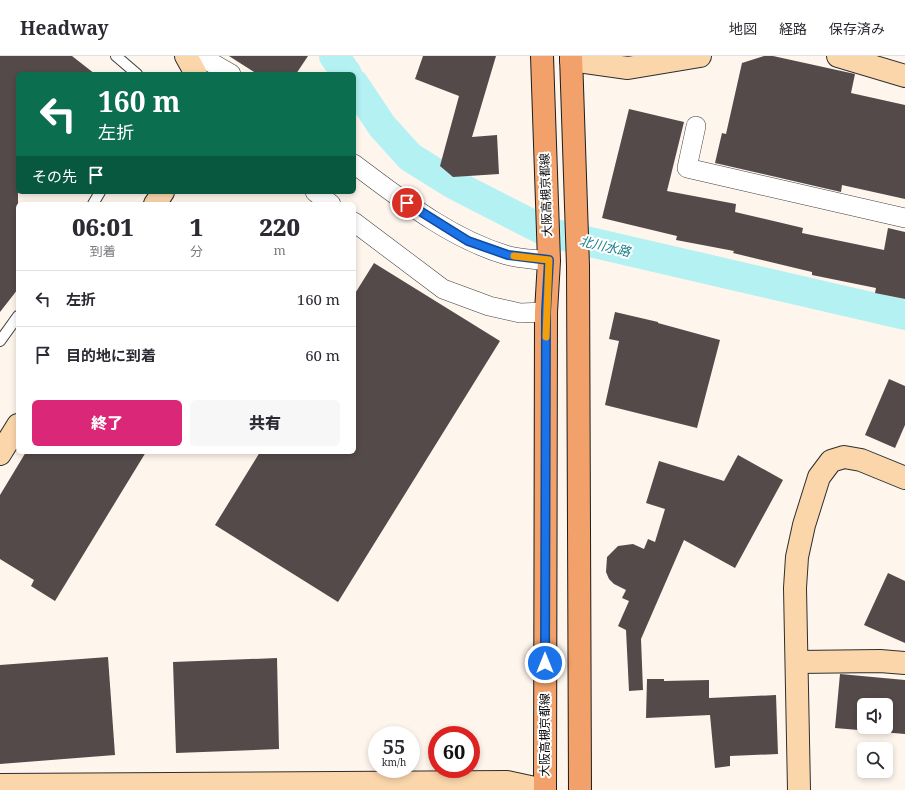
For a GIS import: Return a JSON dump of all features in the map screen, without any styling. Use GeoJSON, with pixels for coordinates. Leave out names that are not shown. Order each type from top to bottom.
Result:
{"type":"FeatureCollection","features":[{"type":"Feature","properties":{"kind":"main road","name":"大阪高槻京都線"},"geometry":{"type":"LineString","coordinates":[[542,56],[546,207],[549,256],[546,312],[544,790]]}},
{"type":"Feature","properties":{"kind":"main road"},"geometry":{"type":"LineString","coordinates":[[571,58],[578,266],[580,790]]}},
{"type":"Feature","properties":{"kind":"street"},"geometry":{"type":"LineString","coordinates":[[186,56],[195,72]]}},
{"type":"Feature","properties":{"kind":"street"},"geometry":{"type":"LineString","coordinates":[[190,56],[203,72]]}},
{"type":"Feature","properties":{"kind":"street"},"geometry":{"type":"LineString","coordinates":[[200,56],[228,72]]}},
{"type":"Feature","properties":{"kind":"street"},"geometry":{"type":"LineString","coordinates":[[571,58],[628,68],[700,56]]}},
{"type":"Feature","properties":{"kind":"street"},"geometry":{"type":"LineString","coordinates":[[838,56],[905,76]]}},
{"type":"Feature","properties":{"kind":"street"},"geometry":{"type":"LineString","coordinates":[[696,126],[687,168],[905,218]]}},
{"type":"Feature","properties":{"kind":"street"},"geometry":{"type":"LineString","coordinates":[[356,165],[407,203],[468,241],[508,255],[549,256]]}},
{"type":"Feature","properties":{"kind":"street"},"geometry":{"type":"LineString","coordinates":[[318,194],[328,202]]}},
{"type":"Feature","properties":{"kind":"street"},"geometry":{"type":"LineString","coordinates":[[356,224],[443,289],[489,306],[520,313],[546,312]]}},
{"type":"Feature","properties":{"kind":"street"},"geometry":{"type":"LineString","coordinates":[[0,454],[16,428]]}},
{"type":"Feature","properties":{"kind":"street"},"geometry":{"type":"LineString","coordinates":[[799,790],[795,588],[797,557],[804,525],[819,477],[831,461],[844,457],[861,460],[905,478]]}},
{"type":"Feature","properties":{"kind":"street"},"geometry":{"type":"LineString","coordinates":[[797,662],[880,661],[905,663]]}},
{"type":"Feature","properties":{"kind":"street"},"geometry":{"type":"LineString","coordinates":[[0,785],[507,782],[544,790]]}},
{"type":"Feature","properties":{"kind":"lane"},"geometry":{"type":"LineString","coordinates":[[116,56],[135,72]]}},
{"type":"Feature","properties":{"kind":"lane"},"geometry":{"type":"LineString","coordinates":[[0,342],[16,319]]}},
{"type":"Feature","properties":{"kind":"building"},"geometry":{"type":"Polygon","coordinates":[[[0,56],[72,56],[92,72],[16,72],[16,194],[18,194],[18,202],[16,202],[16,292],[0,312],[0,56]]]}},
{"type":"Feature","properties":{"kind":"building"},"geometry":{"type":"Polygon","coordinates":[[[229,56],[308,56],[297,72],[254,72],[229,56]]]}},
{"type":"Feature","properties":{"kind":"building"},"geometry":{"type":"Polygon","coordinates":[[[423,56],[496,56],[472,137],[497,135],[499,174],[453,177],[440,166],[459,96],[415,79],[423,56]]]}},
{"type":"Feature","properties":{"kind":"building"},"geometry":{"type":"Polygon","coordinates":[[[764,56],[773,56],[855,74],[851,93],[905,105],[905,199],[842,185],[841,192],[715,163],[722,133],[726,134],[742,63],[764,56]]]}},
{"type":"Feature","properties":{"kind":"building"},"geometry":{"type":"Polygon","coordinates":[[[629,109],[684,122],[667,191],[736,204],[735,212],[803,228],[802,233],[884,250],[888,228],[905,232],[905,299],[875,293],[876,288],[812,275],[812,272],[733,253],[734,251],[676,240],[677,236],[602,218],[629,109]]]}},
{"type":"Feature","properties":{"kind":"building"},"geometry":{"type":"Polygon","coordinates":[[[374,263],[500,341],[338,602],[215,525],[259,454],[356,454],[356,292],[374,263]]]}},
{"type":"Feature","properties":{"kind":"building"},"geometry":{"type":"Polygon","coordinates":[[[615,312],[658,322],[720,340],[697,428],[605,405],[619,341],[609,339],[615,312]]]}},
{"type":"Feature","properties":{"kind":"building"},"geometry":{"type":"Polygon","coordinates":[[[889,379],[905,386],[905,425],[895,448],[865,435],[889,379]]]}},
{"type":"Feature","properties":{"kind":"building"},"geometry":{"type":"Polygon","coordinates":[[[25,454],[145,454],[55,601],[31,586],[34,580],[0,559],[0,495],[25,454]]]}},
{"type":"Feature","properties":{"kind":"building"},"geometry":{"type":"Polygon","coordinates":[[[738,455],[783,480],[735,568],[684,540],[641,639],[643,690],[629,691],[626,630],[618,626],[629,601],[622,598],[626,590],[614,584],[609,579],[606,572],[607,557],[618,546],[633,544],[644,549],[648,539],[655,542],[665,509],[646,503],[659,461],[724,481],[738,455]]]}},
{"type":"Feature","properties":{"kind":"building"},"geometry":{"type":"Polygon","coordinates":[[[888,573],[905,581],[905,643],[864,625],[888,573]]]}},
{"type":"Feature","properties":{"kind":"building"},"geometry":{"type":"Polygon","coordinates":[[[108,657],[115,755],[0,764],[0,665],[108,657]]]}},
{"type":"Feature","properties":{"kind":"building"},"geometry":{"type":"Polygon","coordinates":[[[277,658],[279,749],[176,753],[173,662],[277,658]]]}},
{"type":"Feature","properties":{"kind":"building"},"geometry":{"type":"Polygon","coordinates":[[[840,674],[905,680],[905,734],[893,733],[893,698],[857,698],[857,730],[835,728],[840,674]]]}},
{"type":"Feature","properties":{"kind":"building"},"geometry":{"type":"Polygon","coordinates":[[[647,679],[664,679],[664,681],[709,680],[709,698],[776,695],[778,754],[730,756],[730,766],[715,768],[710,715],[646,718],[647,679]]]}},
{"type":"Feature","properties":{"kind":"waterway","name":"北川水路"},"geometry":{"type":"LineString","coordinates":[[334,56],[346,72]]}},
{"type":"Feature","properties":{"kind":"waterway","name":"北川水路"},"geometry":{"type":"LineString","coordinates":[[356,87],[382,126],[410,157],[455,185],[547,232],[905,315]]}},
{"type":"Feature","properties":{"kind":"slow traffic"},"geometry":{"type":"LineString","coordinates":[[514,256],[549,260],[546,337]]}},
{"type":"Feature","properties":{"kind":"route"},"geometry":{"type":"LineString","coordinates":[[407,203],[468,241],[508,255],[549,260],[546,312],[545,663]]}}]}
